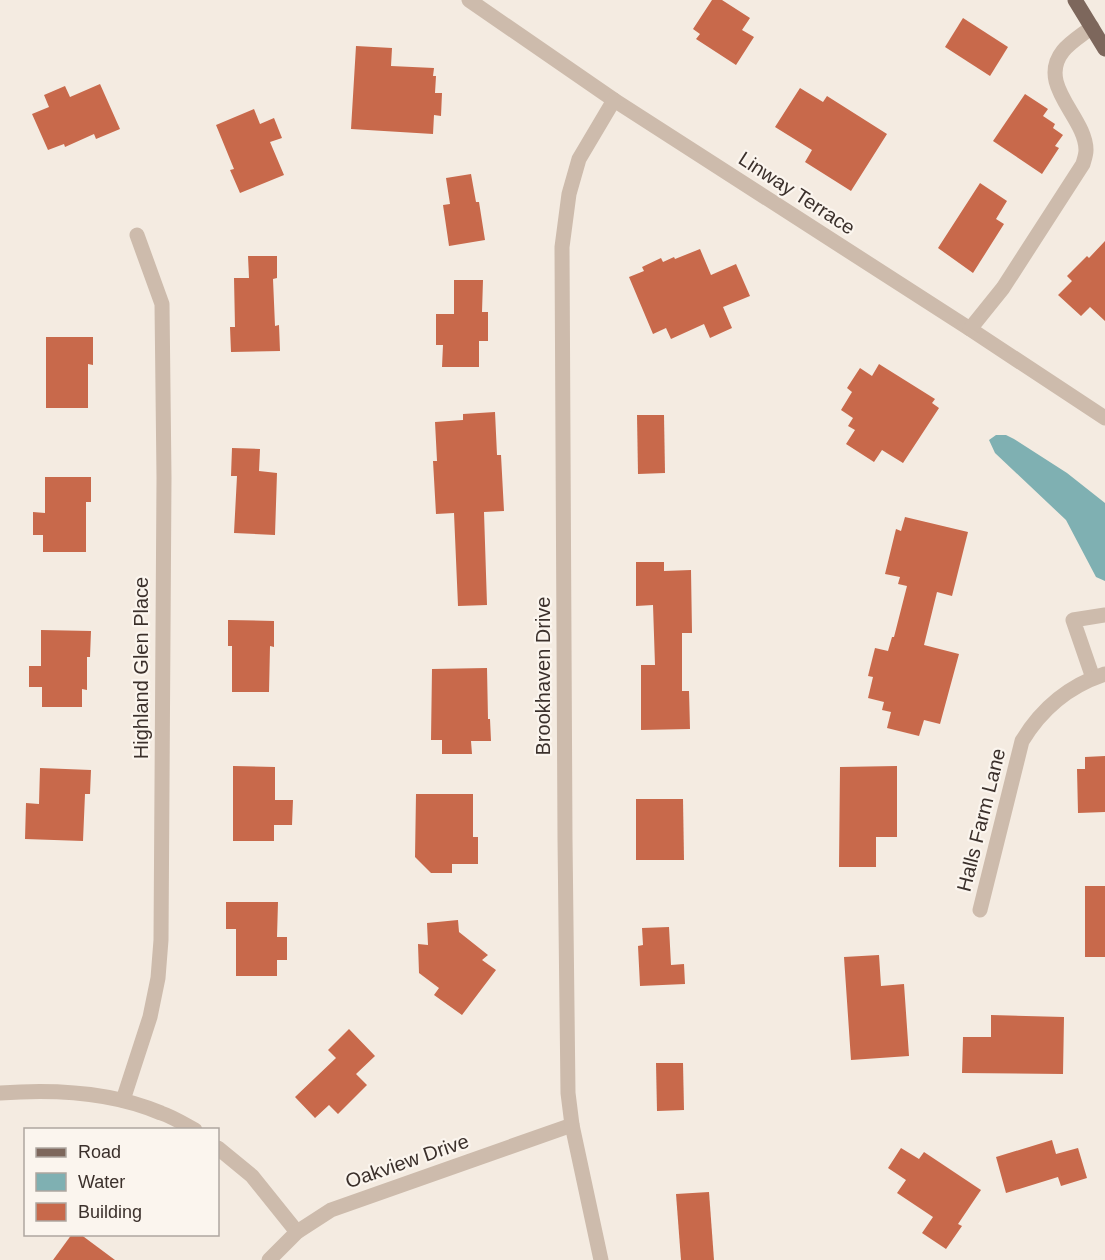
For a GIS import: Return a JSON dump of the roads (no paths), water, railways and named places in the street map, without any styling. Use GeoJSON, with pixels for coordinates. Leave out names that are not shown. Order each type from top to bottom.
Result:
{"type":"FeatureCollection","features":[{"type":"Feature","properties":{"kind":"main road"},"geometry":{"type":"LineString","coordinates":[[1075,0],[1105,49]]}},
{"type":"Feature","properties":{"kind":"street","name":"Linway Terrace"},"geometry":{"type":"LineString","coordinates":[[469,0],[614,100],[1105,418]]}},
{"type":"Feature","properties":{"kind":"street"},"geometry":{"type":"LineString","coordinates":[[970,329],[1003,288],[1083,164],[1086,151],[1084,138],[1056,84],[1055,67],[1061,52],[1092,27]]}},
{"type":"Feature","properties":{"kind":"street","name":"Brookhaven Drive"},"geometry":{"type":"LineString","coordinates":[[601,1260],[572,1125],[568,1093],[562,247],[569,194],[579,159],[614,100]]}},
{"type":"Feature","properties":{"kind":"street","name":"Highland Glen Place"},"geometry":{"type":"LineString","coordinates":[[123,1100],[150,1017],[158,978],[161,940],[164,478],[162,304],[137,235]]}},
{"type":"Feature","properties":{"kind":"street"},"geometry":{"type":"LineString","coordinates":[[1099,676],[1074,620],[1105,615]]}},
{"type":"Feature","properties":{"kind":"street","name":"Halls Farm Lane"},"geometry":{"type":"LineString","coordinates":[[980,910],[1022,741],[1032,725],[1057,698],[1099,676]]}},
{"type":"Feature","properties":{"kind":"street"},"geometry":{"type":"LineString","coordinates":[[0,1093],[21,1091],[76,1093],[123,1100],[161,1113],[191,1128]]}},
{"type":"Feature","properties":{"kind":"street","name":"Oakview Drive"},"geometry":{"type":"LineString","coordinates":[[269,1260],[297,1232],[331,1210],[572,1125]]}},
{"type":"Feature","properties":{"kind":"street"},"geometry":{"type":"LineString","coordinates":[[219,1149],[252,1176],[297,1232]]}},
{"type":"Feature","properties":{"kind":"water"},"geometry":{"type":"Polygon","coordinates":[[[996,435],[1006,435],[1014,439],[1067,473],[1105,503],[1105,581],[1096,577],[1066,520],[995,453],[989,440],[996,435]]]}}]}
